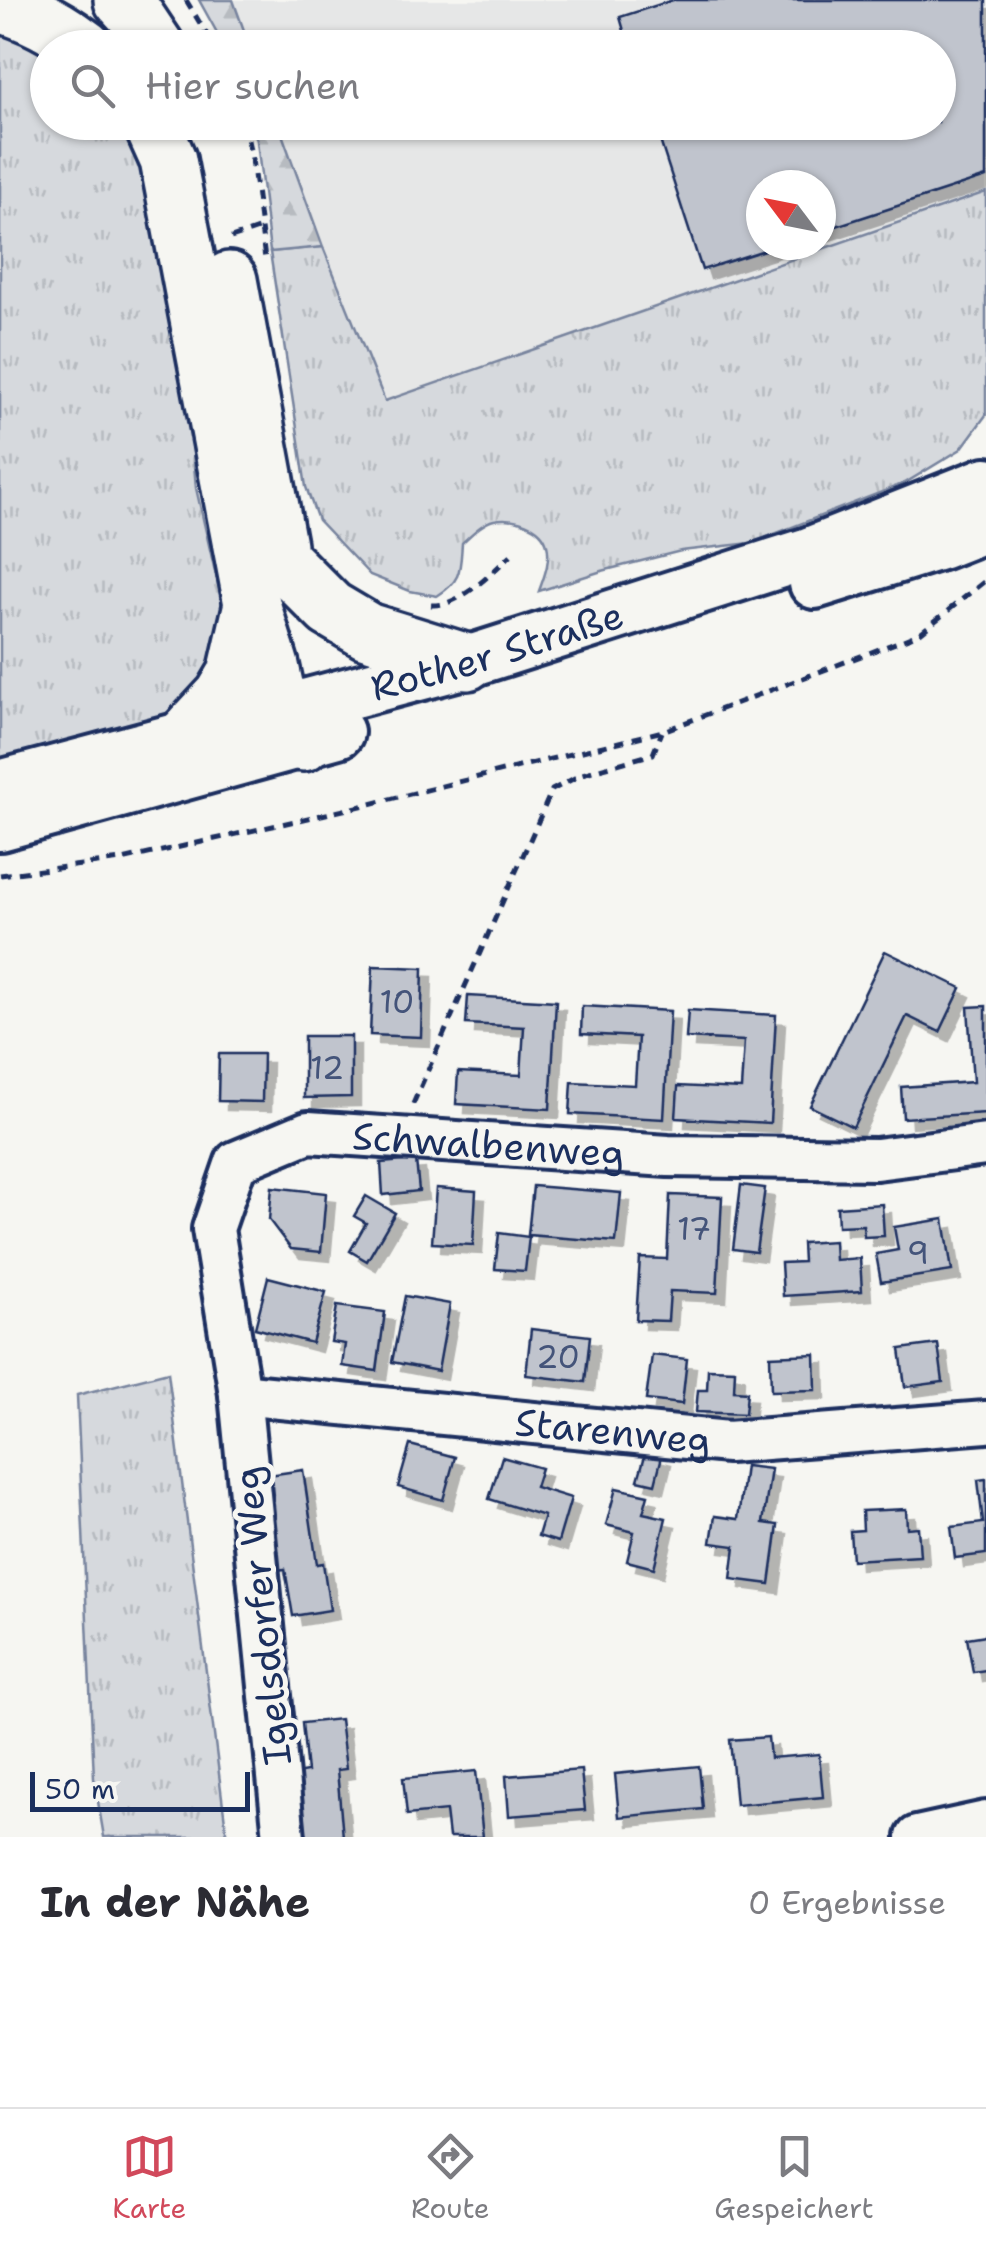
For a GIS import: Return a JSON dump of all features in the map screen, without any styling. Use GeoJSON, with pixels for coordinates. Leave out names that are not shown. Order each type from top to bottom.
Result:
{"type":"FeatureCollection","features":[{"type":"Feature","properties":{"kind":"highway"},"geometry":{"type":"LineString","coordinates":[[122,0],[144,30]]}},
{"type":"Feature","properties":{"kind":"highway"},"geometry":{"type":"LineString","coordinates":[[0,4],[26,12],[60,30]]}},
{"type":"Feature","properties":{"kind":"highway"},"geometry":{"type":"LineString","coordinates":[[159,140],[168,160],[298,720]]}},
{"type":"Feature","properties":{"kind":"highway"},"geometry":{"type":"LineString","coordinates":[[186,737],[224,696],[236,674],[267,582],[249,244],[198,140]]}},
{"type":"Feature","properties":{"kind":"highway"},"geometry":{"type":"LineString","coordinates":[[267,582],[330,609],[367,631],[467,662]]}},
{"type":"Feature","properties":{"kind":"main road","name":"Rother Straße"},"geometry":{"type":"LineString","coordinates":[[0,824],[467,662],[809,553],[973,512]]}},
{"type":"Feature","properties":{"kind":"main road","name":"Rother Straße"},"geometry":{"type":"LineString","coordinates":[[0,786],[186,737],[298,720],[973,512]]}},
{"type":"Feature","properties":{"kind":"street","name":"Schwalbenweg"},"geometry":{"type":"LineString","coordinates":[[240,1394],[214,1229],[236,1162],[308,1132],[668,1156],[876,1159],[986,1145]]}},
{"type":"Feature","properties":{"kind":"street","name":"Starenweg"},"geometry":{"type":"LineString","coordinates":[[240,1394],[728,1442],[986,1422]]}},
{"type":"Feature","properties":{"kind":"street","name":"Igelsdorfer Weg"},"geometry":{"type":"LineString","coordinates":[[240,1394],[284,1837]]}},
{"type":"Feature","properties":{"kind":"street"},"geometry":{"type":"LineString","coordinates":[[917,1837],[986,1822]]}},
{"type":"Feature","properties":{"kind":"path"},"geometry":{"type":"LineString","coordinates":[[186,0],[204,30]]}},
{"type":"Feature","properties":{"kind":"path"},"geometry":{"type":"LineString","coordinates":[[248,140],[252,159],[249,244]]}},
{"type":"Feature","properties":{"kind":"path"},"geometry":{"type":"LineString","coordinates":[[428,605],[442,606],[478,586],[511,555]]}},
{"type":"Feature","properties":{"kind":"path"},"geometry":{"type":"LineString","coordinates":[[0,875],[122,860],[366,805],[662,731],[920,634],[986,580]]}},
{"type":"Feature","properties":{"kind":"path"},"geometry":{"type":"LineString","coordinates":[[398,1138],[552,790],[582,774],[653,754],[662,731]]}},
{"type":"Feature","properties":{"kind":"shaded area"},"geometry":{"type":"Polygon","coordinates":[[[233,0],[986,0],[986,192],[836,244],[836,170],[746,170],[746,260],[791,260],[385,402],[284,140],[956,140],[956,30],[244,30],[233,0]]]}},
{"type":"Feature","properties":{"kind":"green space"},"geometry":{"type":"Polygon","coordinates":[[[199,0],[233,0],[244,30],[216,30],[199,0]]]}},
{"type":"Feature","properties":{"kind":"green space"},"geometry":{"type":"Polygon","coordinates":[[[0,20],[30,38],[30,140],[135,140],[147,167],[190,417],[196,488],[224,611],[209,675],[175,716],[0,770],[0,20]]]}},
{"type":"Feature","properties":{"kind":"green space"},"geometry":{"type":"Polygon","coordinates":[[[284,140],[323,247],[270,252],[257,141],[284,140]]]}},
{"type":"Feature","properties":{"kind":"green space"},"geometry":{"type":"Polygon","coordinates":[[[986,192],[986,415],[961,449],[905,483],[751,543],[681,551],[539,591],[548,562],[547,545],[533,527],[518,521],[490,522],[462,543],[455,579],[437,596],[410,591],[370,575],[318,520],[306,487],[270,252],[323,247],[385,401],[790,260],[836,260],[836,244],[986,192]]]}},
{"type":"Feature","properties":{"kind":"green space"},"geometry":{"type":"Polygon","coordinates":[[[168,1372],[227,1837],[104,1837],[94,1778],[77,1395],[168,1372]]]}},
{"type":"Feature","properties":{"kind":"building"},"geometry":{"type":"Polygon","coordinates":[[[673,0],[986,0],[986,177],[836,226],[836,170],[746,170],[746,256],[702,270],[660,140],[956,140],[956,30],[624,30],[620,17],[673,0]]]}},
{"type":"Feature","properties":{"kind":"building"},"geometry":{"type":"Polygon","coordinates":[[[885,951],[961,988],[940,1032],[907,1016],[853,1127],[810,1106],[885,951]]]}},
{"type":"Feature","properties":{"kind":"building"},"geometry":{"type":"Polygon","coordinates":[[[373,966],[423,968],[421,1037],[370,1035],[373,966]]]}},
{"type":"Feature","properties":{"kind":"building"},"geometry":{"type":"Polygon","coordinates":[[[468,996],[556,1001],[550,1109],[456,1104],[458,1072],[521,1075],[524,1027],[466,1024],[468,996]]]}},
{"type":"Feature","properties":{"kind":"building"},"geometry":{"type":"Polygon","coordinates":[[[582,1006],[670,1011],[664,1119],[570,1114],[572,1082],[635,1085],[638,1037],[581,1034],[582,1006]]]}},
{"type":"Feature","properties":{"kind":"building"},"geometry":{"type":"Polygon","coordinates":[[[986,1006],[986,1113],[903,1118],[901,1087],[973,1082],[968,1007],[986,1006]]]}},
{"type":"Feature","properties":{"kind":"building"},"geometry":{"type":"Polygon","coordinates":[[[688,1010],[776,1015],[770,1123],[676,1118],[678,1086],[741,1089],[744,1041],[686,1038],[688,1010]]]}},
{"type":"Feature","properties":{"kind":"building"},"geometry":{"type":"Polygon","coordinates":[[[304,1036],[351,1036],[351,1097],[304,1098],[304,1036]]]}},
{"type":"Feature","properties":{"kind":"building"},"geometry":{"type":"Polygon","coordinates":[[[219,1054],[263,1054],[262,1102],[218,1101],[219,1054]]]}},
{"type":"Feature","properties":{"kind":"building"},"geometry":{"type":"Polygon","coordinates":[[[416,1160],[419,1191],[383,1195],[381,1163],[416,1160]]]}},
{"type":"Feature","properties":{"kind":"building"},"geometry":{"type":"Polygon","coordinates":[[[741,1185],[765,1188],[756,1252],[733,1249],[741,1185]]]}},
{"type":"Feature","properties":{"kind":"building"},"geometry":{"type":"Polygon","coordinates":[[[533,1186],[621,1193],[616,1242],[528,1235],[533,1186]]]}},
{"type":"Feature","properties":{"kind":"building"},"geometry":{"type":"Polygon","coordinates":[[[272,1187],[326,1193],[321,1252],[291,1249],[269,1220],[272,1187]]]}},
{"type":"Feature","properties":{"kind":"building"},"geometry":{"type":"Polygon","coordinates":[[[436,1188],[476,1191],[473,1245],[432,1243],[436,1188]]]}},
{"type":"Feature","properties":{"kind":"building"},"geometry":{"type":"Polygon","coordinates":[[[670,1195],[722,1197],[717,1293],[670,1291],[668,1321],[636,1320],[640,1258],[667,1259],[670,1195]]]}},
{"type":"Feature","properties":{"kind":"building"},"geometry":{"type":"Polygon","coordinates":[[[366,1196],[395,1213],[367,1261],[350,1251],[366,1223],[354,1216],[366,1196]]]}},
{"type":"Feature","properties":{"kind":"building"},"geometry":{"type":"Polygon","coordinates":[[[882,1204],[884,1236],[864,1237],[863,1225],[838,1226],[837,1207],[882,1204]]]}},
{"type":"Feature","properties":{"kind":"building"},"geometry":{"type":"Polygon","coordinates":[[[944,1219],[952,1271],[881,1282],[876,1254],[898,1250],[894,1227],[944,1219]]]}},
{"type":"Feature","properties":{"kind":"building"},"geometry":{"type":"Polygon","coordinates":[[[499,1233],[529,1237],[525,1271],[495,1269],[499,1233]]]}},
{"type":"Feature","properties":{"kind":"building"},"geometry":{"type":"Polygon","coordinates":[[[834,1241],[835,1260],[860,1258],[862,1291],[783,1296],[781,1263],[803,1262],[802,1243],[834,1241]]]}},
{"type":"Feature","properties":{"kind":"building"},"geometry":{"type":"Polygon","coordinates":[[[268,1277],[326,1292],[312,1343],[255,1328],[268,1277]]]}},
{"type":"Feature","properties":{"kind":"building"},"geometry":{"type":"Polygon","coordinates":[[[405,1296],[450,1304],[438,1371],[392,1362],[405,1296]]]}},
{"type":"Feature","properties":{"kind":"building"},"geometry":{"type":"Polygon","coordinates":[[[337,1306],[385,1312],[377,1371],[342,1366],[345,1344],[331,1342],[337,1306]]]}},
{"type":"Feature","properties":{"kind":"building"},"geometry":{"type":"Polygon","coordinates":[[[531,1329],[590,1336],[585,1382],[526,1375],[531,1329]]]}},
{"type":"Feature","properties":{"kind":"building"},"geometry":{"type":"Polygon","coordinates":[[[938,1344],[943,1382],[905,1387],[900,1349],[938,1344]]]}},
{"type":"Feature","properties":{"kind":"building"},"geometry":{"type":"Polygon","coordinates":[[[815,1354],[816,1390],[771,1391],[770,1356],[815,1354]]]}},
{"type":"Feature","properties":{"kind":"building"},"geometry":{"type":"Polygon","coordinates":[[[652,1355],[687,1359],[682,1404],[646,1400],[652,1355]]]}},
{"type":"Feature","properties":{"kind":"building"},"geometry":{"type":"Polygon","coordinates":[[[708,1369],[735,1370],[734,1391],[747,1392],[745,1414],[696,1412],[698,1390],[707,1390],[708,1369]]]}},
{"type":"Feature","properties":{"kind":"building"},"geometry":{"type":"Polygon","coordinates":[[[410,1445],[455,1457],[443,1500],[398,1487],[410,1445]]]}},
{"type":"Feature","properties":{"kind":"building"},"geometry":{"type":"Polygon","coordinates":[[[646,1452],[662,1456],[655,1484],[638,1480],[646,1452]]]}},
{"type":"Feature","properties":{"kind":"building"},"geometry":{"type":"Polygon","coordinates":[[[502,1457],[541,1468],[535,1487],[571,1498],[558,1542],[538,1536],[544,1516],[489,1499],[502,1457]]]}},
{"type":"Feature","properties":{"kind":"building"},"geometry":{"type":"Polygon","coordinates":[[[745,1466],[771,1469],[763,1523],[778,1525],[770,1584],[731,1579],[735,1546],[711,1543],[715,1516],[738,1519],[745,1466]]]}},
{"type":"Feature","properties":{"kind":"building"},"geometry":{"type":"Polygon","coordinates":[[[303,1470],[317,1564],[323,1563],[330,1610],[293,1616],[285,1569],[277,1570],[262,1476],[303,1470]]]}},
{"type":"Feature","properties":{"kind":"building"},"geometry":{"type":"Polygon","coordinates":[[[986,1479],[986,1554],[955,1558],[951,1527],[983,1523],[978,1480],[986,1479]]]}},
{"type":"Feature","properties":{"kind":"building"},"geometry":{"type":"Polygon","coordinates":[[[616,1488],[648,1495],[643,1513],[666,1518],[654,1568],[627,1561],[634,1532],[606,1525],[616,1488]]]}},
{"type":"Feature","properties":{"kind":"building"},"geometry":{"type":"Polygon","coordinates":[[[906,1509],[907,1528],[918,1527],[920,1556],[852,1560],[850,1531],[863,1530],[862,1511],[906,1509]]]}},
{"type":"Feature","properties":{"kind":"building"},"geometry":{"type":"Polygon","coordinates":[[[986,1635],[986,1670],[973,1672],[967,1638],[986,1635]]]}},
{"type":"Feature","properties":{"kind":"building"},"geometry":{"type":"Polygon","coordinates":[[[340,1719],[346,1769],[337,1770],[343,1837],[302,1837],[296,1774],[307,1772],[302,1723],[340,1719]]]}},
{"type":"Feature","properties":{"kind":"building"},"geometry":{"type":"Polygon","coordinates":[[[768,1737],[770,1758],[819,1754],[823,1797],[736,1805],[730,1740],[768,1737]]]}},
{"type":"Feature","properties":{"kind":"building"},"geometry":{"type":"Polygon","coordinates":[[[699,1766],[703,1809],[619,1817],[615,1774],[699,1766]]]}},
{"type":"Feature","properties":{"kind":"building"},"geometry":{"type":"Polygon","coordinates":[[[581,1770],[585,1810],[509,1816],[506,1776],[581,1770]]]}},
{"type":"Feature","properties":{"kind":"building"},"geometry":{"type":"Polygon","coordinates":[[[476,1771],[483,1837],[449,1837],[446,1811],[407,1815],[403,1778],[476,1771]]]}}]}
